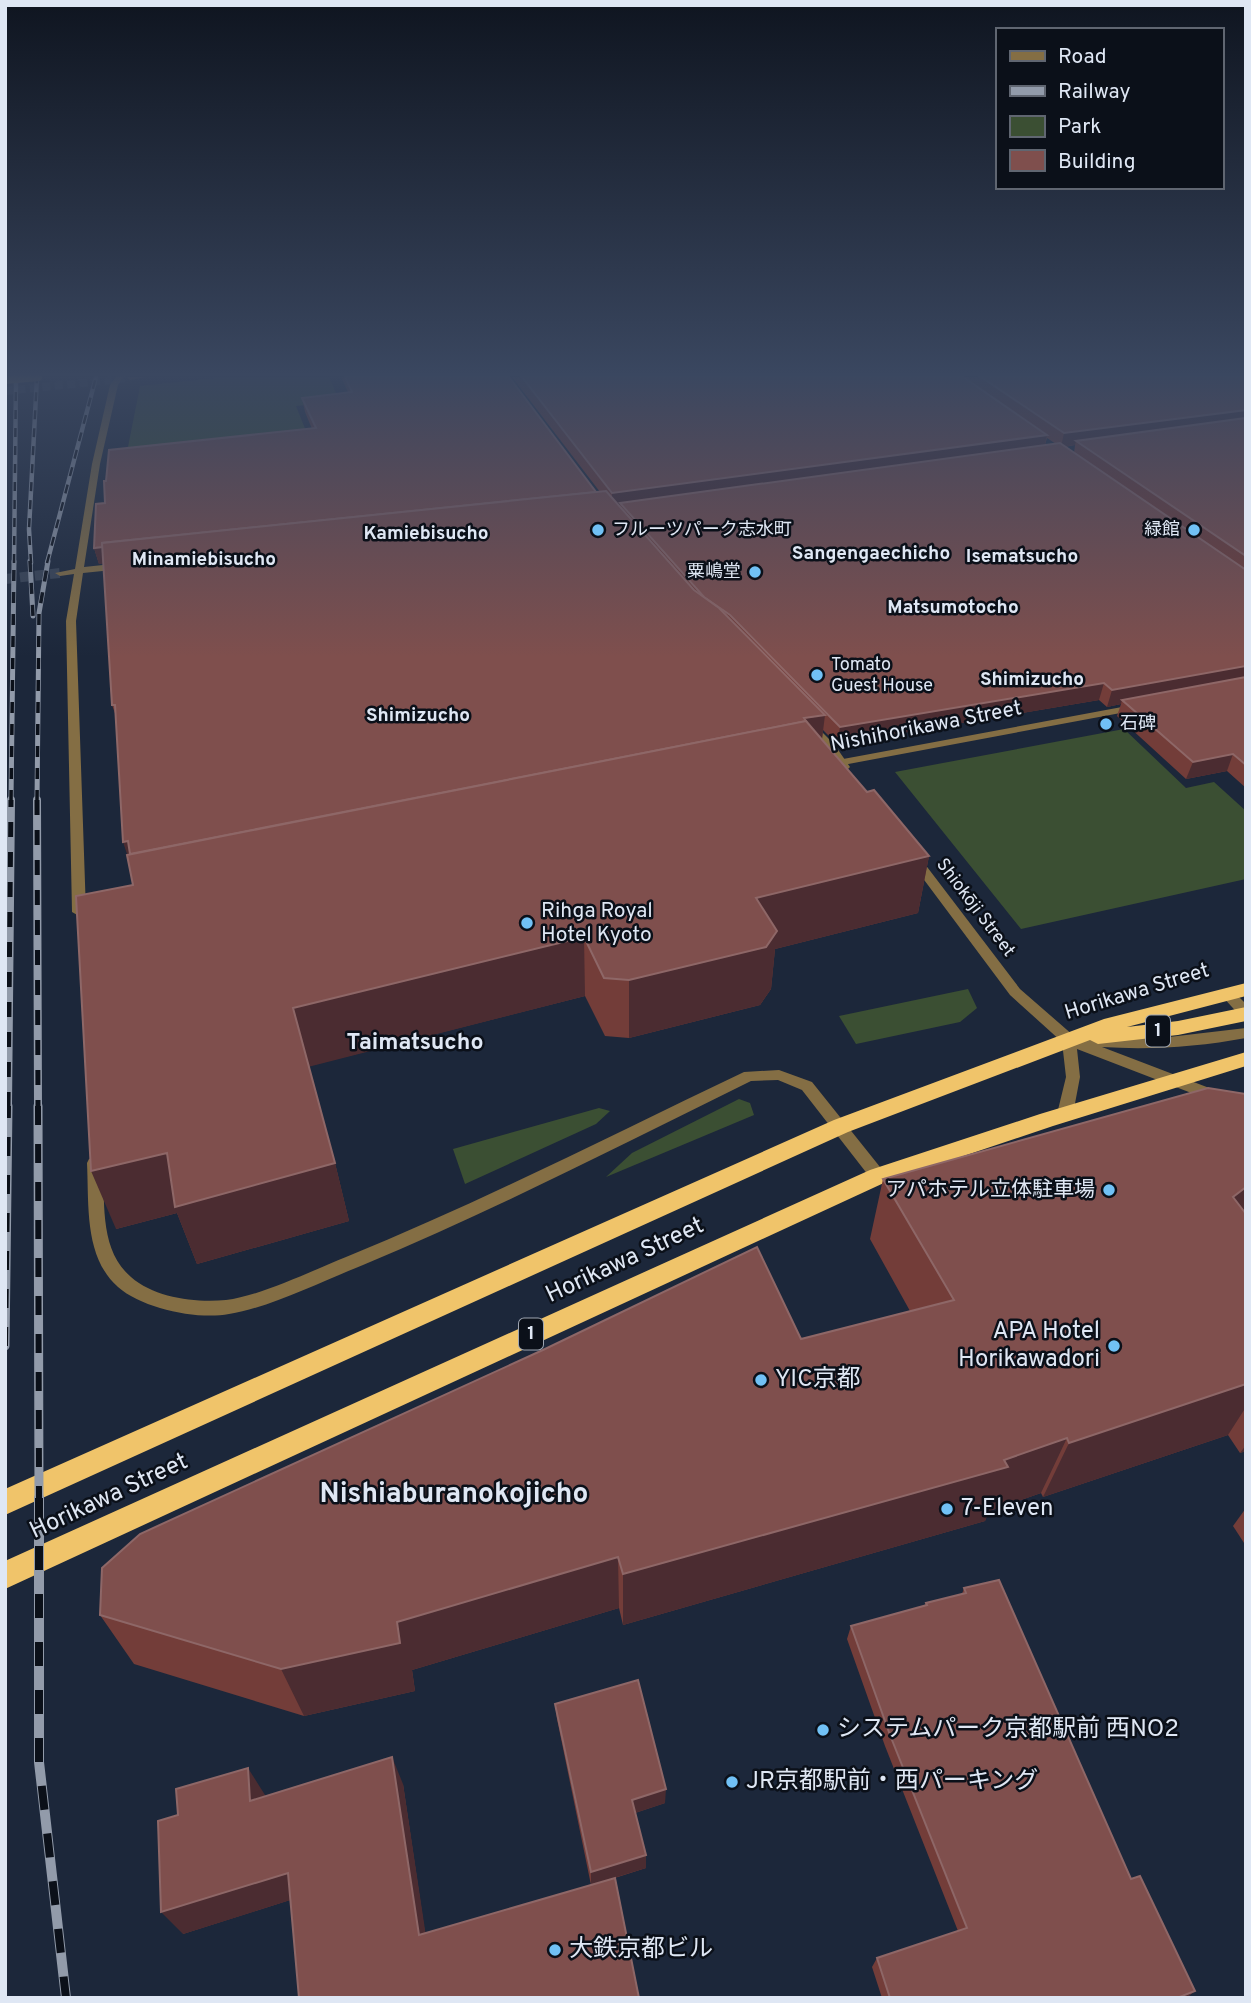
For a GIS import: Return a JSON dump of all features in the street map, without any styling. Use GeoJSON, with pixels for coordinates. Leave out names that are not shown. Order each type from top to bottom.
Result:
{"type":"FeatureCollection","features":[{"type":"Feature","properties":{"kind":"highway","name":"Horikawa Street"},"geometry":{"type":"LineString","coordinates":[[5,1502],[841,1126],[1111,1024],[1236,991]]}},
{"type":"Feature","properties":{"kind":"highway","name":"1"},"geometry":{"type":"LineString","coordinates":[[1069,1040],[1178,1028],[1246,1014]]}},
{"type":"Feature","properties":{"kind":"highway","name":"Horikawa Street"},"geometry":{"type":"LineString","coordinates":[[5,1575],[878,1176],[1065,1114],[1246,1059]]}},
{"type":"Feature","properties":{"kind":"street"},"geometry":{"type":"LineString","coordinates":[[85,923],[71,621],[77,571],[96,470]]}},
{"type":"Feature","properties":{"kind":"street"},"geometry":{"type":"LineString","coordinates":[[60,573],[136,564]]}},
{"type":"Feature","properties":{"kind":"street","name":"Nishihorikawa Street"},"geometry":{"type":"LineString","coordinates":[[817,767],[845,768],[1146,706]]}},
{"type":"Feature","properties":{"kind":"street"},"geometry":{"type":"LineString","coordinates":[[801,717],[830,746],[845,768]]}},
{"type":"Feature","properties":{"kind":"street","name":"Shiokōji Street"},"geometry":{"type":"LineString","coordinates":[[905,847],[1015,992],[1069,1040]]}},
{"type":"Feature","properties":{"kind":"street"},"geometry":{"type":"LineString","coordinates":[[1236,991],[1246,1014]]}},
{"type":"Feature","properties":{"kind":"street"},"geometry":{"type":"LineString","coordinates":[[1069,1040],[1121,1044],[1220,1039],[1246,1033]]}},
{"type":"Feature","properties":{"kind":"street"},"geometry":{"type":"LineString","coordinates":[[1069,1040],[1246,1108]]}},
{"type":"Feature","properties":{"kind":"street"},"geometry":{"type":"LineString","coordinates":[[1065,1114],[1073,1077],[1069,1040]]}},
{"type":"Feature","properties":{"kind":"street"},"geometry":{"type":"LineString","coordinates":[[93,1143],[99,1240],[114,1271],[127,1284],[162,1302],[205,1308],[229,1307],[275,1293],[425,1232],[749,1076],[779,1075],[807,1086],[878,1176]]}},
{"type":"Feature","properties":{"kind":"green space"},"geometry":{"type":"Polygon","coordinates":[[[1124,729],[1186,788],[1214,782],[1246,811],[1246,879],[1021,929],[895,772],[1124,729]]]}},
{"type":"Feature","properties":{"kind":"green space"},"geometry":{"type":"Polygon","coordinates":[[[968,989],[977,1008],[960,1022],[856,1044],[839,1016],[968,989]]]}},
{"type":"Feature","properties":{"kind":"green space"},"geometry":{"type":"Polygon","coordinates":[[[739,1099],[750,1103],[754,1115],[606,1177],[632,1153],[739,1099]]]}},
{"type":"Feature","properties":{"kind":"green space"},"geometry":{"type":"Polygon","coordinates":[[[599,1108],[610,1111],[596,1124],[465,1184],[453,1149],[599,1108]]]}},
{"type":"Feature","properties":{"kind":"building"},"geometry":{"type":"Polygon","coordinates":[[[107,470],[580,470],[596,492],[102,543],[102,547],[94,548],[96,504],[105,503],[107,470]]]}},
{"type":"Feature","properties":{"kind":"building"},"geometry":{"type":"Polygon","coordinates":[[[595,470],[781,470],[612,493],[595,470]]]}},
{"type":"Feature","properties":{"kind":"building"},"geometry":{"type":"Polygon","coordinates":[[[859,470],[1100,470],[1246,570],[1246,666],[1112,690],[1104,683],[840,727],[730,615],[704,597],[620,503],[859,470]]]}},
{"type":"Feature","properties":{"kind":"building"},"geometry":{"type":"Polygon","coordinates":[[[1120,470],[1246,470],[1246,556],[1120,470]]]}},
{"type":"Feature","properties":{"kind":"building"},"geometry":{"type":"Polygon","coordinates":[[[606,491],[694,590],[719,608],[825,715],[804,718],[806,721],[130,854],[128,841],[123,842],[102,543],[606,491]]]}},
{"type":"Feature","properties":{"kind":"building"},"geometry":{"type":"Polygon","coordinates":[[[1246,677],[1246,765],[1233,754],[1193,762],[1122,700],[1246,677]]]}},
{"type":"Feature","properties":{"kind":"building"},"geometry":{"type":"Polygon","coordinates":[[[806,721],[867,792],[874,790],[929,856],[756,898],[777,931],[766,947],[629,980],[604,978],[584,937],[293,1008],[335,1163],[175,1207],[167,1153],[91,1171],[76,896],[133,885],[127,855],[806,721]]]}},
{"type":"Feature","properties":{"kind":"building"},"geometry":{"type":"Polygon","coordinates":[[[1208,1088],[1246,1094],[1246,1187],[1233,1197],[1246,1214],[1246,1384],[1069,1443],[1067,1438],[1004,1460],[1008,1467],[623,1574],[618,1557],[397,1622],[400,1643],[281,1669],[100,1615],[102,1568],[140,1534],[545,1349],[757,1247],[801,1339],[954,1300],[883,1179],[1208,1088]]]}},
{"type":"Feature","properties":{"kind":"building"},"geometry":{"type":"Polygon","coordinates":[[[999,1580],[1131,1879],[1140,1876],[1195,1991],[1177,1998],[890,1998],[877,1958],[967,1928],[890,1735],[851,1626],[966,1593],[964,1588],[999,1580]]]}},
{"type":"Feature","properties":{"kind":"building"},"geometry":{"type":"Polygon","coordinates":[[[638,1680],[666,1789],[632,1800],[646,1855],[591,1872],[555,1704],[638,1680]]]}},
{"type":"Feature","properties":{"kind":"building"},"geometry":{"type":"Polygon","coordinates":[[[392,1757],[419,1935],[615,1878],[639,1998],[299,1998],[288,1873],[161,1912],[158,1821],[178,1815],[176,1789],[248,1768],[250,1801],[392,1757]]]}},
{"type":"Feature","properties":{"kind":"tunnel"},"geometry":{"type":"LineString","coordinates":[[5,579],[60,573]]}},
{"type":"Feature","properties":{"kind":"railway"},"geometry":{"type":"LineString","coordinates":[[14,563],[15,470]]}},
{"type":"Feature","properties":{"kind":"railway"},"geometry":{"type":"LineString","coordinates":[[31,563],[29,529],[32,470]]}},
{"type":"Feature","properties":{"kind":"railway"},"geometry":{"type":"LineString","coordinates":[[47,563],[71,470]]}},
{"type":"Feature","properties":{"kind":"railway"},"geometry":{"type":"LineString","coordinates":[[11,801],[14,561]]}},
{"type":"Feature","properties":{"kind":"railway"},"geometry":{"type":"LineString","coordinates":[[30,561],[33,616]]}},
{"type":"Feature","properties":{"kind":"railway"},"geometry":{"type":"LineString","coordinates":[[37,801],[39,613],[48,561]]}},
{"type":"Feature","properties":{"kind":"railway"},"geometry":{"type":"LineString","coordinates":[[8,1107],[11,800]]}},
{"type":"Feature","properties":{"kind":"railway"},"geometry":{"type":"LineString","coordinates":[[37,801],[38,1107]]}},
{"type":"Feature","properties":{"kind":"railway"},"geometry":{"type":"LineString","coordinates":[[5,1346],[8,1106]]}},
{"type":"Feature","properties":{"kind":"railway"},"geometry":{"type":"LineString","coordinates":[[38,1106],[39,1500]]}},
{"type":"Feature","properties":{"kind":"railway"},"geometry":{"type":"LineString","coordinates":[[39,1500],[39,1762],[66,1998]]}},
{"type":"Feature","properties":{"kind":"place","name":"フルーツパーク志水町"},"geometry":{"type":"Point","coordinates":[598,530]}},
{"type":"Feature","properties":{"kind":"place","name":"緑館"},"geometry":{"type":"Point","coordinates":[1194,530]}},
{"type":"Feature","properties":{"kind":"place","name":"粟嶋堂"},"geometry":{"type":"Point","coordinates":[755,572]}},
{"type":"Feature","properties":{"kind":"place","name":"Tomato Guest House"},"geometry":{"type":"Point","coordinates":[817,675]}},
{"type":"Feature","properties":{"kind":"place","name":"石碑"},"geometry":{"type":"Point","coordinates":[1106,724]}},
{"type":"Feature","properties":{"kind":"place","name":"Rihga Royal Hotel Kyoto"},"geometry":{"type":"Point","coordinates":[527,923]}},
{"type":"Feature","properties":{"kind":"place","name":"アパホテル立体駐車場"},"geometry":{"type":"Point","coordinates":[1109,1190]}},
{"type":"Feature","properties":{"kind":"place","name":"APA Hotel Horikawadori"},"geometry":{"type":"Point","coordinates":[1114,1346]}},
{"type":"Feature","properties":{"kind":"place","name":"YIC京都"},"geometry":{"type":"Point","coordinates":[761,1380]}},
{"type":"Feature","properties":{"kind":"place","name":"7-Eleven"},"geometry":{"type":"Point","coordinates":[947,1509]}},
{"type":"Feature","properties":{"kind":"place","name":"システムパーク京都駅前 西NO2"},"geometry":{"type":"Point","coordinates":[823,1730]}},
{"type":"Feature","properties":{"kind":"place","name":"JR京都駅前・西パーキング"},"geometry":{"type":"Point","coordinates":[732,1782]}},
{"type":"Feature","properties":{"kind":"place","name":"大鉄京都ビル"},"geometry":{"type":"Point","coordinates":[555,1950]}},
{"type":"Feature","properties":{"kind":"district","name":"Kamiebisucho"},"geometry":{"type":"Point","coordinates":[426,534]}},
{"type":"Feature","properties":{"kind":"district","name":"Sangengaechicho"},"geometry":{"type":"Point","coordinates":[871,554]}},
{"type":"Feature","properties":{"kind":"district","name":"Isematsucho"},"geometry":{"type":"Point","coordinates":[1022,557]}},
{"type":"Feature","properties":{"kind":"district","name":"Minamiebisucho"},"geometry":{"type":"Point","coordinates":[204,560]}},
{"type":"Feature","properties":{"kind":"district","name":"Matsumotocho"},"geometry":{"type":"Point","coordinates":[953,608]}},
{"type":"Feature","properties":{"kind":"district","name":"Shimizucho"},"geometry":{"type":"Point","coordinates":[1032,680]}},
{"type":"Feature","properties":{"kind":"district","name":"Shimizucho"},"geometry":{"type":"Point","coordinates":[418,716]}},
{"type":"Feature","properties":{"kind":"district","name":"Taimatsucho"},"geometry":{"type":"Point","coordinates":[415,1043]}},
{"type":"Feature","properties":{"kind":"district","name":"Nishiaburanokojicho"},"geometry":{"type":"Point","coordinates":[454,1495]}}]}
